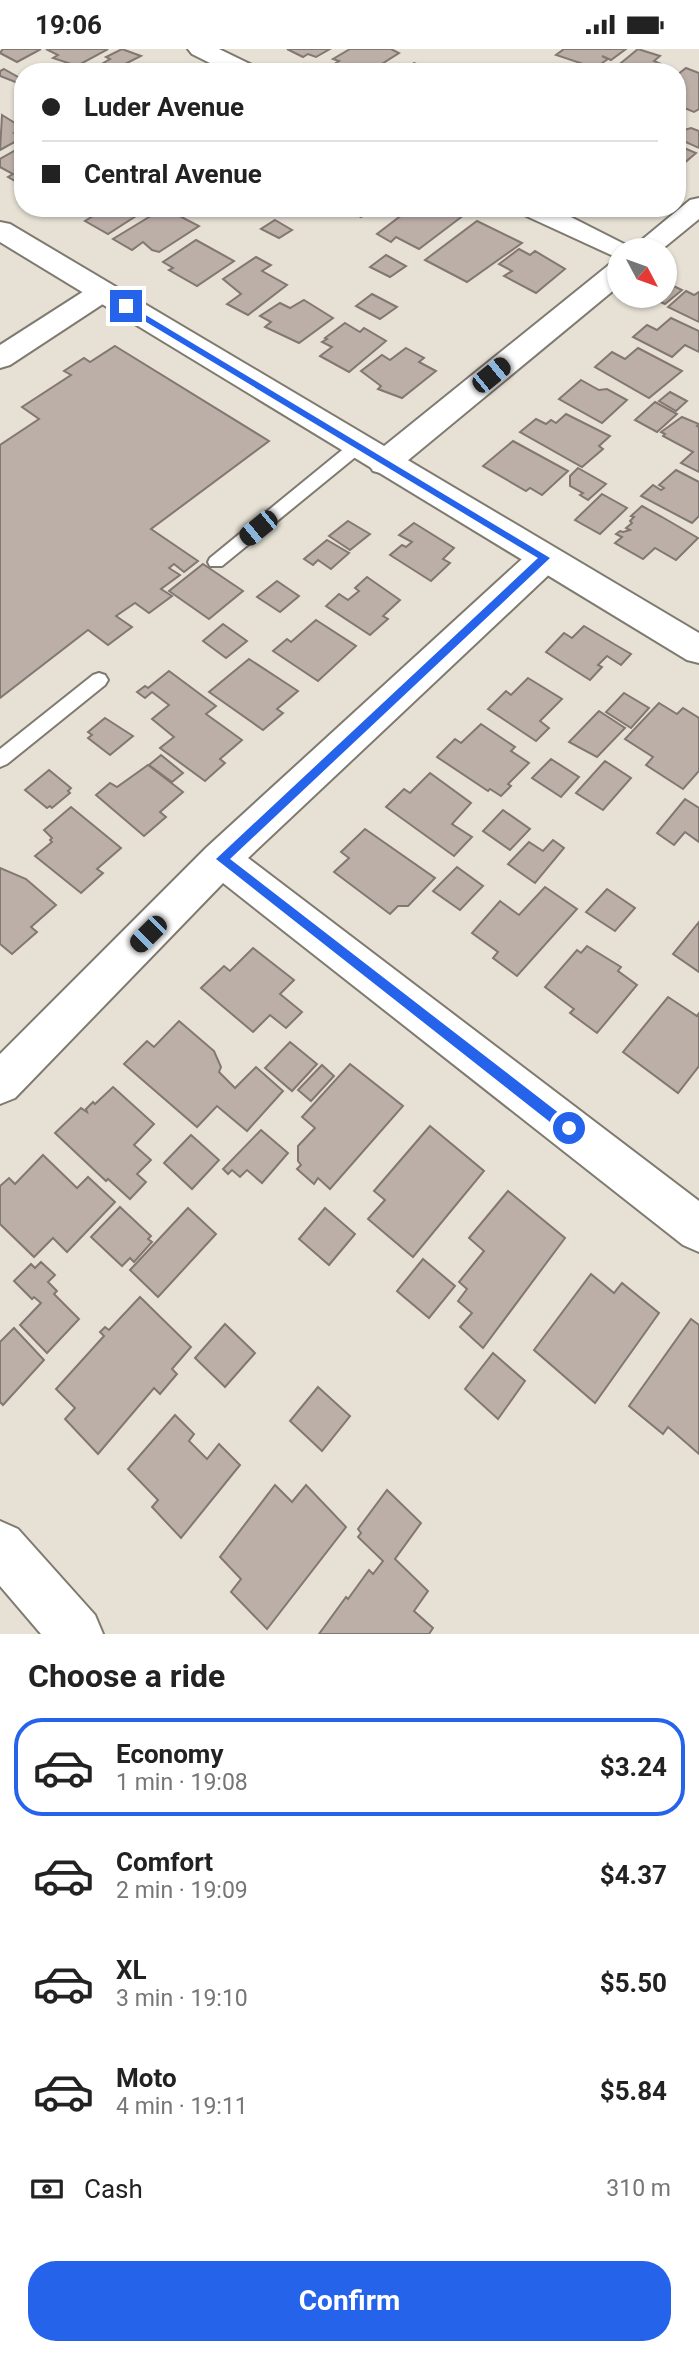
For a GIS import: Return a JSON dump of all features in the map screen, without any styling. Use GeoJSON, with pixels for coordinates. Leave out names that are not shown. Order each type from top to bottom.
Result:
{"type":"FeatureCollection","features":[{"type":"Feature","properties":{"kind":"street"},"geometry":{"type":"LineString","coordinates":[[200,49],[229,63]]}},
{"type":"Feature","properties":{"kind":"street"},"geometry":{"type":"LineString","coordinates":[[550,217],[607,245]]}},
{"type":"Feature","properties":{"kind":"street"},"geometry":{"type":"LineString","coordinates":[[659,238],[685,217]]}},
{"type":"Feature","properties":{"kind":"street"},"geometry":{"type":"LineString","coordinates":[[0,230],[545,558],[695,640]]}},
{"type":"Feature","properties":{"kind":"street"},"geometry":{"type":"LineString","coordinates":[[384,463],[607,282]]}},
{"type":"Feature","properties":{"kind":"street"},"geometry":{"type":"LineString","coordinates":[[0,358],[102,292]]}},
{"type":"Feature","properties":{"kind":"street"},"geometry":{"type":"LineString","coordinates":[[0,1084],[222,859],[545,558]]}},
{"type":"Feature","properties":{"kind":"street"},"geometry":{"type":"LineString","coordinates":[[222,859],[699,1229]]}},
{"type":"Feature","properties":{"kind":"street"},"geometry":{"type":"LineString","coordinates":[[5,1565],[76,1634]]}},
{"type":"Feature","properties":{"kind":"lane"},"geometry":{"type":"LineString","coordinates":[[216,562],[358,446]]}},
{"type":"Feature","properties":{"kind":"lane"},"geometry":{"type":"LineString","coordinates":[[0,759],[99,680]]}},
{"type":"Feature","properties":{"kind":"building"},"geometry":{"type":"Polygon","coordinates":[[[3,49],[41,49],[17,62],[0,53],[3,49]]]}},
{"type":"Feature","properties":{"kind":"building"},"geometry":{"type":"Polygon","coordinates":[[[46,49],[108,49],[82,63],[68,63],[53,58],[58,55],[46,49]]]}},
{"type":"Feature","properties":{"kind":"building"},"geometry":{"type":"Polygon","coordinates":[[[122,49],[141,56],[127,63],[103,63],[110,59],[106,57],[122,49]]]}},
{"type":"Feature","properties":{"kind":"building"},"geometry":{"type":"Polygon","coordinates":[[[287,49],[330,49],[316,57],[308,54],[303,57],[287,49]]]}},
{"type":"Feature","properties":{"kind":"building"},"geometry":{"type":"Polygon","coordinates":[[[350,49],[391,49],[399,53],[383,63],[336,63],[339,61],[333,59],[350,49]]]}},
{"type":"Feature","properties":{"kind":"building"},"geometry":{"type":"Polygon","coordinates":[[[564,49],[626,49],[611,60],[602,56],[608,59],[602,63],[580,63],[556,55],[564,49]]]}},
{"type":"Feature","properties":{"kind":"building"},"geometry":{"type":"Polygon","coordinates":[[[638,49],[660,56],[654,61],[659,63],[621,63],[638,49]]]}},
{"type":"Feature","properties":{"kind":"building"},"geometry":{"type":"Polygon","coordinates":[[[686,68],[699,73],[699,109],[694,112],[686,109],[686,68]]]}},
{"type":"Feature","properties":{"kind":"building"},"geometry":{"type":"Polygon","coordinates":[[[4,69],[14,75],[14,81],[0,76],[0,71],[4,69]]]}},
{"type":"Feature","properties":{"kind":"building"},"geometry":{"type":"Polygon","coordinates":[[[2,115],[14,122],[14,142],[0,150],[2,115]]]}},
{"type":"Feature","properties":{"kind":"building"},"geometry":{"type":"Polygon","coordinates":[[[686,129],[699,131],[699,148],[686,142],[686,129]]]}},
{"type":"Feature","properties":{"kind":"building"},"geometry":{"type":"Polygon","coordinates":[[[686,149],[696,153],[686,161],[686,149]]]}},
{"type":"Feature","properties":{"kind":"building"},"geometry":{"type":"Polygon","coordinates":[[[14,151],[14,180],[8,177],[13,174],[0,167],[0,159],[14,151]]]}},
{"type":"Feature","properties":{"kind":"building"},"geometry":{"type":"Polygon","coordinates":[[[91,217],[134,217],[108,234],[85,221],[91,217]]]}},
{"type":"Feature","properties":{"kind":"building"},"geometry":{"type":"Polygon","coordinates":[[[149,217],[182,217],[199,226],[159,252],[143,242],[132,250],[113,239],[149,217]]]}},
{"type":"Feature","properties":{"kind":"building"},"geometry":{"type":"Polygon","coordinates":[[[399,217],[461,217],[419,249],[396,237],[391,242],[377,234],[399,217]]]}},
{"type":"Feature","properties":{"kind":"building"},"geometry":{"type":"Polygon","coordinates":[[[275,220],[292,230],[279,238],[261,229],[275,220]]]}},
{"type":"Feature","properties":{"kind":"building"},"geometry":{"type":"Polygon","coordinates":[[[477,221],[522,243],[467,282],[425,260],[477,221]]]}},
{"type":"Feature","properties":{"kind":"building"},"geometry":{"type":"Polygon","coordinates":[[[196,240],[234,261],[197,286],[169,270],[173,268],[163,262],[196,240]]]}},
{"type":"Feature","properties":{"kind":"building"},"geometry":{"type":"Polygon","coordinates":[[[519,249],[530,255],[535,251],[565,269],[536,293],[504,276],[512,271],[499,264],[519,249]]]}},
{"type":"Feature","properties":{"kind":"building"},"geometry":{"type":"Polygon","coordinates":[[[386,255],[406,266],[390,277],[370,267],[386,255]]]}},
{"type":"Feature","properties":{"kind":"building"},"geometry":{"type":"Polygon","coordinates":[[[256,257],[271,265],[262,271],[287,285],[248,315],[227,304],[241,294],[223,279],[256,257]]]}},
{"type":"Feature","properties":{"kind":"building"},"geometry":{"type":"Polygon","coordinates":[[[686,291],[694,295],[699,292],[699,322],[670,308],[677,308],[677,299],[686,291]]]}},
{"type":"Feature","properties":{"kind":"building"},"geometry":{"type":"Polygon","coordinates":[[[372,294],[397,307],[380,319],[356,306],[372,294]]]}},
{"type":"Feature","properties":{"kind":"building"},"geometry":{"type":"Polygon","coordinates":[[[304,300],[333,318],[299,343],[265,327],[271,322],[260,316],[280,303],[290,308],[304,300]]]}},
{"type":"Feature","properties":{"kind":"building"},"geometry":{"type":"Polygon","coordinates":[[[671,318],[699,331],[699,352],[685,345],[672,357],[633,337],[647,325],[657,330],[671,318]]]}},
{"type":"Feature","properties":{"kind":"building"},"geometry":{"type":"Polygon","coordinates":[[[345,323],[360,332],[364,328],[386,341],[349,372],[320,356],[332,347],[322,342],[327,339],[325,338],[345,323]]]}},
{"type":"Feature","properties":{"kind":"building"},"geometry":{"type":"Polygon","coordinates":[[[115,346],[269,441],[151,529],[198,561],[184,572],[174,564],[169,568],[180,575],[161,589],[172,596],[149,613],[135,603],[116,616],[132,627],[108,645],[88,630],[0,698],[0,445],[39,419],[22,407],[71,375],[64,371],[84,358],[90,362],[115,346]]]}},
{"type":"Feature","properties":{"kind":"building"},"geometry":{"type":"Polygon","coordinates":[[[406,348],[424,358],[419,362],[436,371],[402,398],[378,389],[381,386],[361,371],[382,355],[390,360],[406,348]]]}},
{"type":"Feature","properties":{"kind":"building"},"geometry":{"type":"Polygon","coordinates":[[[638,348],[682,371],[649,398],[595,367],[612,352],[625,359],[638,348]]]}},
{"type":"Feature","properties":{"kind":"building"},"geometry":{"type":"Polygon","coordinates":[[[581,380],[599,390],[607,389],[627,400],[602,423],[559,399],[581,380]]]}},
{"type":"Feature","properties":{"kind":"building"},"geometry":{"type":"Polygon","coordinates":[[[670,392],[687,401],[676,411],[659,401],[670,392]]]}},
{"type":"Feature","properties":{"kind":"building"},"geometry":{"type":"Polygon","coordinates":[[[655,402],[677,414],[657,432],[635,420],[655,402]]]}},
{"type":"Feature","properties":{"kind":"building"},"geometry":{"type":"Polygon","coordinates":[[[566,414],[610,436],[599,446],[603,449],[582,467],[520,432],[536,419],[546,424],[551,420],[556,423],[566,414]]]}},
{"type":"Feature","properties":{"kind":"building"},"geometry":{"type":"Polygon","coordinates":[[[682,417],[699,424],[699,472],[681,463],[693,452],[663,436],[665,434],[661,432],[682,417]]]}},
{"type":"Feature","properties":{"kind":"building"},"geometry":{"type":"Polygon","coordinates":[[[513,441],[568,471],[542,495],[530,488],[526,491],[483,466],[513,441]]]}},
{"type":"Feature","properties":{"kind":"building"},"geometry":{"type":"Polygon","coordinates":[[[578,468],[606,484],[588,500],[580,495],[583,493],[570,486],[570,476],[578,468]]]}},
{"type":"Feature","properties":{"kind":"building"},"geometry":{"type":"Polygon","coordinates":[[[676,470],[699,482],[699,516],[692,523],[641,496],[653,485],[661,490],[664,488],[659,485],[676,470]]]}},
{"type":"Feature","properties":{"kind":"building"},"geometry":{"type":"Polygon","coordinates":[[[602,494],[627,508],[600,534],[575,520],[602,494]]]}},
{"type":"Feature","properties":{"kind":"building"},"geometry":{"type":"Polygon","coordinates":[[[642,506],[698,538],[676,560],[655,548],[643,559],[615,543],[622,537],[616,534],[630,530],[626,528],[632,523],[630,521],[634,517],[631,516],[642,506]]]}},
{"type":"Feature","properties":{"kind":"building"},"geometry":{"type":"Polygon","coordinates":[[[348,521],[370,534],[350,550],[329,536],[348,521]]]}},
{"type":"Feature","properties":{"kind":"building"},"geometry":{"type":"Polygon","coordinates":[[[414,523],[454,548],[443,559],[450,563],[431,581],[390,555],[402,545],[406,547],[412,542],[399,535],[414,523]]]}},
{"type":"Feature","properties":{"kind":"building"},"geometry":{"type":"Polygon","coordinates":[[[327,540],[349,553],[331,569],[318,560],[313,565],[304,559],[327,540]]]}},
{"type":"Feature","properties":{"kind":"building"},"geometry":{"type":"Polygon","coordinates":[[[203,564],[243,591],[209,619],[169,591],[203,564]]]}},
{"type":"Feature","properties":{"kind":"building"},"geometry":{"type":"Polygon","coordinates":[[[367,577],[400,600],[383,616],[388,619],[370,635],[326,606],[339,594],[348,600],[359,591],[355,588],[367,577]]]}},
{"type":"Feature","properties":{"kind":"building"},"geometry":{"type":"Polygon","coordinates":[[[277,581],[299,596],[280,612],[257,597],[277,581]]]}},
{"type":"Feature","properties":{"kind":"building"},"geometry":{"type":"Polygon","coordinates":[[[316,620],[356,646],[318,681],[273,651],[287,639],[291,642],[316,620]]]}},
{"type":"Feature","properties":{"kind":"building"},"geometry":{"type":"Polygon","coordinates":[[[223,624],[247,641],[226,658],[203,641],[223,624]]]}},
{"type":"Feature","properties":{"kind":"building"},"geometry":{"type":"Polygon","coordinates":[[[584,626],[631,654],[621,665],[607,656],[598,665],[602,667],[590,680],[546,652],[564,633],[572,638],[584,626]]]}},
{"type":"Feature","properties":{"kind":"building"},"geometry":{"type":"Polygon","coordinates":[[[249,659],[298,691],[277,709],[283,713],[263,730],[209,692],[249,659]]]}},
{"type":"Feature","properties":{"kind":"building"},"geometry":{"type":"Polygon","coordinates":[[[169,671],[216,706],[206,714],[242,740],[220,759],[225,763],[205,781],[160,748],[174,737],[152,719],[169,705],[152,692],[145,698],[137,692],[145,686],[148,688],[169,671]]]}},
{"type":"Feature","properties":{"kind":"building"},"geometry":{"type":"Polygon","coordinates":[[[528,678],[562,699],[540,721],[549,728],[536,741],[488,709],[506,691],[511,695],[528,678]]]}},
{"type":"Feature","properties":{"kind":"building"},"geometry":{"type":"Polygon","coordinates":[[[624,693],[649,708],[631,728],[606,712],[624,693]]]}},
{"type":"Feature","properties":{"kind":"building"},"geometry":{"type":"Polygon","coordinates":[[[659,703],[677,714],[683,708],[699,718],[699,771],[683,789],[646,765],[653,757],[625,739],[659,703]]]}},
{"type":"Feature","properties":{"kind":"building"},"geometry":{"type":"Polygon","coordinates":[[[599,711],[625,728],[597,757],[569,742],[599,711]]]}},
{"type":"Feature","properties":{"kind":"building"},"geometry":{"type":"Polygon","coordinates":[[[105,718],[133,736],[110,755],[88,738],[92,735],[88,732],[105,718]]]}},
{"type":"Feature","properties":{"kind":"building"},"geometry":{"type":"Polygon","coordinates":[[[481,724],[515,747],[511,751],[529,763],[508,784],[511,786],[501,796],[490,789],[488,791],[437,757],[455,739],[461,743],[481,724]]]}},
{"type":"Feature","properties":{"kind":"building"},"geometry":{"type":"Polygon","coordinates":[[[161,755],[183,773],[172,782],[149,765],[161,755]]]}},
{"type":"Feature","properties":{"kind":"building"},"geometry":{"type":"Polygon","coordinates":[[[551,759],[579,777],[561,797],[532,778],[551,759]]]}},
{"type":"Feature","properties":{"kind":"building"},"geometry":{"type":"Polygon","coordinates":[[[605,761],[631,778],[603,810],[576,793],[605,761]]]}},
{"type":"Feature","properties":{"kind":"building"},"geometry":{"type":"Polygon","coordinates":[[[148,765],[183,792],[160,812],[166,817],[144,836],[96,795],[110,783],[117,787],[148,765]]]}},
{"type":"Feature","properties":{"kind":"building"},"geometry":{"type":"Polygon","coordinates":[[[49,770],[71,788],[68,791],[70,793],[52,808],[47,808],[25,790],[49,770]]]}},
{"type":"Feature","properties":{"kind":"building"},"geometry":{"type":"Polygon","coordinates":[[[430,773],[471,803],[452,824],[472,837],[454,856],[386,807],[404,789],[410,793],[430,773]]]}},
{"type":"Feature","properties":{"kind":"building"},"geometry":{"type":"Polygon","coordinates":[[[685,799],[699,808],[699,842],[685,832],[674,845],[657,833],[685,799]]]}},
{"type":"Feature","properties":{"kind":"building"},"geometry":{"type":"Polygon","coordinates":[[[71,807],[121,848],[97,869],[103,873],[81,893],[35,856],[52,842],[52,838],[44,830],[71,807]]]}},
{"type":"Feature","properties":{"kind":"building"},"geometry":{"type":"Polygon","coordinates":[[[503,810],[530,829],[510,850],[483,831],[503,810]]]}},
{"type":"Feature","properties":{"kind":"building"},"geometry":{"type":"Polygon","coordinates":[[[365,829],[435,878],[408,906],[398,906],[390,914],[334,872],[349,858],[341,852],[365,829]]]}},
{"type":"Feature","properties":{"kind":"building"},"geometry":{"type":"Polygon","coordinates":[[[553,840],[564,848],[535,883],[508,864],[529,842],[543,851],[553,840]]]}},
{"type":"Feature","properties":{"kind":"building"},"geometry":{"type":"Polygon","coordinates":[[[457,867],[483,886],[460,910],[433,891],[457,867]]]}},
{"type":"Feature","properties":{"kind":"building"},"geometry":{"type":"Polygon","coordinates":[[[0,868],[26,879],[56,905],[31,927],[37,932],[12,954],[0,944],[0,868]]]}},
{"type":"Feature","properties":{"kind":"building"},"geometry":{"type":"Polygon","coordinates":[[[545,887],[577,909],[517,976],[493,958],[498,952],[472,933],[500,901],[519,915],[545,887]]]}},
{"type":"Feature","properties":{"kind":"building"},"geometry":{"type":"Polygon","coordinates":[[[607,889],[635,908],[615,931],[586,912],[607,889]]]}},
{"type":"Feature","properties":{"kind":"building"},"geometry":{"type":"Polygon","coordinates":[[[699,922],[699,972],[673,954],[699,922]]]}},
{"type":"Feature","properties":{"kind":"building"},"geometry":{"type":"Polygon","coordinates":[[[587,946],[621,967],[618,971],[637,985],[597,1033],[570,1013],[574,1009],[545,987],[577,950],[581,953],[587,946]]]}},
{"type":"Feature","properties":{"kind":"building"},"geometry":{"type":"Polygon","coordinates":[[[253,948],[294,980],[280,994],[302,1012],[286,1028],[270,1015],[253,1032],[201,988],[224,966],[230,971],[253,948]]]}},
{"type":"Feature","properties":{"kind":"building"},"geometry":{"type":"Polygon","coordinates":[[[668,997],[697,1016],[699,1013],[699,1066],[678,1093],[623,1052],[668,997]]]}},
{"type":"Feature","properties":{"kind":"building"},"geometry":{"type":"Polygon","coordinates":[[[179,1021],[214,1051],[221,1067],[219,1072],[235,1088],[256,1067],[283,1091],[247,1131],[217,1106],[197,1127],[124,1064],[147,1041],[154,1047],[179,1021]]]}},
{"type":"Feature","properties":{"kind":"building"},"geometry":{"type":"Polygon","coordinates":[[[290,1042],[317,1064],[292,1091],[265,1068],[290,1042]]]}},
{"type":"Feature","properties":{"kind":"building"},"geometry":{"type":"Polygon","coordinates":[[[350,1064],[403,1106],[330,1189],[318,1178],[314,1184],[297,1169],[301,1165],[298,1161],[298,1146],[315,1128],[302,1117],[350,1064]]]}},
{"type":"Feature","properties":{"kind":"building"},"geometry":{"type":"Polygon","coordinates":[[[322,1065],[334,1076],[311,1101],[298,1090],[322,1065]]]}},
{"type":"Feature","properties":{"kind":"building"},"geometry":{"type":"Polygon","coordinates":[[[113,1087],[154,1124],[134,1145],[151,1160],[137,1174],[146,1182],[130,1199],[108,1179],[106,1181],[55,1133],[81,1108],[87,1112],[86,1109],[93,1102],[95,1104],[113,1087]]]}},
{"type":"Feature","properties":{"kind":"building"},"geometry":{"type":"Polygon","coordinates":[[[430,1126],[484,1171],[413,1257],[368,1219],[385,1200],[374,1191],[430,1126]]]}},
{"type":"Feature","properties":{"kind":"building"},"geometry":{"type":"Polygon","coordinates":[[[261,1130],[288,1153],[262,1183],[247,1170],[240,1177],[232,1170],[228,1174],[223,1169],[261,1130]]]}},
{"type":"Feature","properties":{"kind":"building"},"geometry":{"type":"Polygon","coordinates":[[[191,1135],[219,1160],[192,1189],[164,1163],[191,1135]]]}},
{"type":"Feature","properties":{"kind":"building"},"geometry":{"type":"Polygon","coordinates":[[[43,1155],[77,1188],[88,1177],[115,1202],[67,1252],[53,1238],[34,1257],[0,1224],[0,1186],[9,1178],[15,1184],[43,1155]]]}},
{"type":"Feature","properties":{"kind":"building"},"geometry":{"type":"Polygon","coordinates":[[[508,1191],[565,1238],[483,1348],[460,1327],[472,1313],[458,1301],[467,1289],[459,1282],[484,1251],[469,1238],[508,1191]]]}},
{"type":"Feature","properties":{"kind":"building"},"geometry":{"type":"Polygon","coordinates":[[[120,1207],[151,1236],[148,1239],[152,1242],[134,1262],[130,1258],[122,1266],[91,1237],[120,1207]]]}},
{"type":"Feature","properties":{"kind":"building"},"geometry":{"type":"Polygon","coordinates":[[[188,1208],[216,1234],[158,1297],[130,1270],[188,1208]]]}},
{"type":"Feature","properties":{"kind":"building"},"geometry":{"type":"Polygon","coordinates":[[[325,1208],[355,1234],[329,1265],[299,1239],[325,1208]]]}},
{"type":"Feature","properties":{"kind":"building"},"geometry":{"type":"Polygon","coordinates":[[[423,1259],[455,1286],[429,1318],[397,1291],[423,1259]]]}},
{"type":"Feature","properties":{"kind":"building"},"geometry":{"type":"Polygon","coordinates":[[[41,1262],[55,1275],[48,1282],[57,1291],[54,1294],[79,1319],[47,1353],[20,1325],[41,1303],[34,1297],[32,1299],[14,1281],[31,1264],[35,1268],[41,1262]]]}},
{"type":"Feature","properties":{"kind":"building"},"geometry":{"type":"Polygon","coordinates":[[[591,1274],[614,1293],[622,1283],[659,1313],[595,1403],[534,1350],[591,1274]]]}},
{"type":"Feature","properties":{"kind":"building"},"geometry":{"type":"Polygon","coordinates":[[[140,1297],[191,1347],[172,1369],[177,1374],[160,1394],[154,1388],[98,1454],[65,1419],[75,1408],[56,1389],[104,1336],[100,1332],[105,1327],[109,1330],[140,1297]]]}},
{"type":"Feature","properties":{"kind":"building"},"geometry":{"type":"Polygon","coordinates":[[[691,1319],[699,1325],[699,1454],[668,1427],[663,1434],[629,1406],[691,1319]]]}},
{"type":"Feature","properties":{"kind":"building"},"geometry":{"type":"Polygon","coordinates":[[[225,1324],[255,1353],[225,1387],[195,1358],[225,1324]]]}},
{"type":"Feature","properties":{"kind":"building"},"geometry":{"type":"Polygon","coordinates":[[[14,1328],[44,1360],[3,1405],[0,1402],[0,1342],[14,1328]]]}},
{"type":"Feature","properties":{"kind":"building"},"geometry":{"type":"Polygon","coordinates":[[[493,1353],[525,1381],[498,1419],[465,1389],[493,1353]]]}},
{"type":"Feature","properties":{"kind":"building"},"geometry":{"type":"Polygon","coordinates":[[[318,1387],[350,1416],[322,1451],[290,1421],[318,1387]]]}},
{"type":"Feature","properties":{"kind":"building"},"geometry":{"type":"Polygon","coordinates":[[[175,1415],[194,1434],[189,1441],[207,1459],[219,1444],[240,1465],[181,1538],[152,1507],[158,1500],[128,1469],[175,1415]]]}},
{"type":"Feature","properties":{"kind":"building"},"geometry":{"type":"Polygon","coordinates":[[[275,1485],[292,1502],[306,1485],[346,1527],[267,1629],[231,1592],[241,1579],[220,1557],[275,1485]]]}},
{"type":"Feature","properties":{"kind":"building"},"geometry":{"type":"Polygon","coordinates":[[[387,1490],[421,1523],[395,1559],[428,1591],[414,1611],[433,1628],[429,1634],[319,1634],[369,1570],[373,1574],[383,1561],[358,1537],[361,1533],[358,1529],[387,1490]]]}},
{"type":"Feature","properties":{"kind":"route"},"geometry":{"type":"LineString","coordinates":[[126,306],[545,558],[222,859],[569,1128]]}}]}
